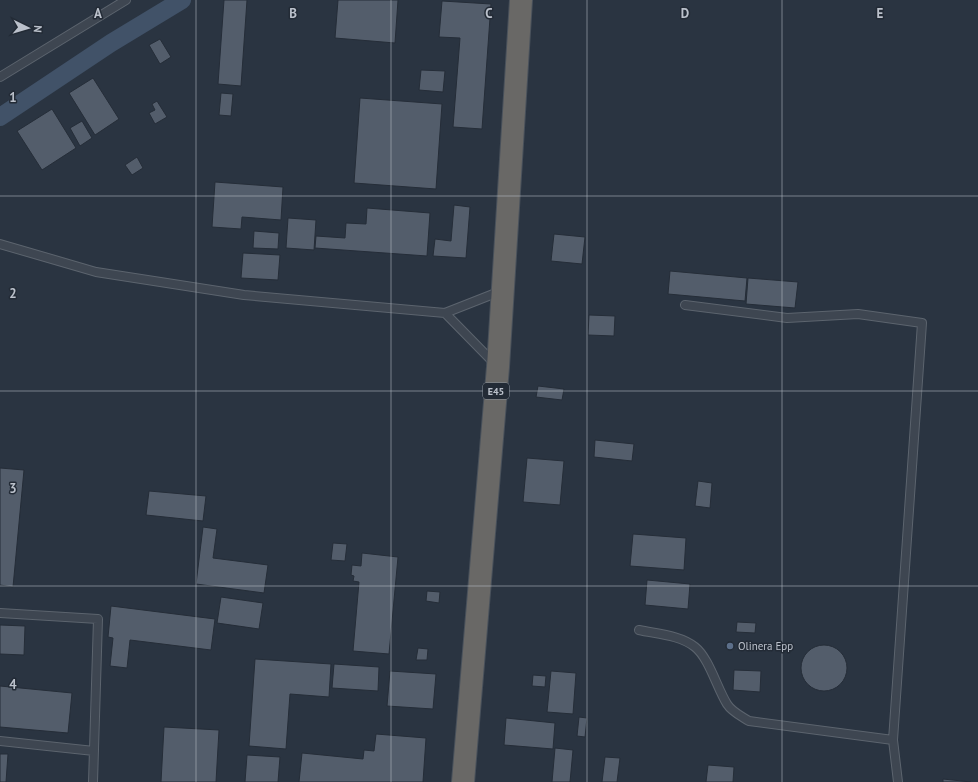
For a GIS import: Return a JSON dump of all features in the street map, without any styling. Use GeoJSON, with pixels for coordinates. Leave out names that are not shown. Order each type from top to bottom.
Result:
{"type":"FeatureCollection","features":[{"type":"Feature","properties":{"kind":"highway","name":"E45"},"geometry":{"type":"LineString","coordinates":[[463,782],[498,367],[521,0]]}},
{"type":"Feature","properties":{"kind":"lane"},"geometry":{"type":"LineString","coordinates":[[0,77],[126,0]]}},
{"type":"Feature","properties":{"kind":"lane"},"geometry":{"type":"LineString","coordinates":[[0,244],[96,272],[244,295],[445,313],[502,291]]}},
{"type":"Feature","properties":{"kind":"lane"},"geometry":{"type":"LineString","coordinates":[[685,305],[787,318],[858,314],[922,323],[893,740],[898,782]]}},
{"type":"Feature","properties":{"kind":"lane"},"geometry":{"type":"LineString","coordinates":[[445,313],[498,367]]}},
{"type":"Feature","properties":{"kind":"lane"},"geometry":{"type":"LineString","coordinates":[[0,613],[98,619],[93,782]]}},
{"type":"Feature","properties":{"kind":"lane"},"geometry":{"type":"LineString","coordinates":[[639,630],[678,638],[696,647],[705,661],[727,705],[749,721],[893,740]]}},
{"type":"Feature","properties":{"kind":"lane"},"geometry":{"type":"LineString","coordinates":[[0,741],[94,751]]}},
{"type":"Feature","properties":{"kind":"building"},"geometry":{"type":"Polygon","coordinates":[[[224,0],[247,0],[241,86],[218,84],[224,0]]]}},
{"type":"Feature","properties":{"kind":"building"},"geometry":{"type":"Polygon","coordinates":[[[338,0],[398,0],[395,43],[335,38],[338,0]]]}},
{"type":"Feature","properties":{"kind":"building"},"geometry":{"type":"Polygon","coordinates":[[[442,1],[491,4],[482,129],[453,127],[460,38],[439,37],[442,1]]]}},
{"type":"Feature","properties":{"kind":"building"},"geometry":{"type":"Polygon","coordinates":[[[160,39],[171,57],[160,64],[149,45],[160,39]]]}},
{"type":"Feature","properties":{"kind":"building"},"geometry":{"type":"Polygon","coordinates":[[[421,70],[445,71],[443,92],[419,90],[421,70]]]}},
{"type":"Feature","properties":{"kind":"building"},"geometry":{"type":"Polygon","coordinates":[[[93,78],[119,119],[95,135],[69,93],[93,78]]]}},
{"type":"Feature","properties":{"kind":"building"},"geometry":{"type":"Polygon","coordinates":[[[221,93],[233,94],[231,116],[219,115],[221,93]]]}},
{"type":"Feature","properties":{"kind":"building"},"geometry":{"type":"Polygon","coordinates":[[[360,98],[442,104],[436,189],[354,183],[360,98]]]}},
{"type":"Feature","properties":{"kind":"building"},"geometry":{"type":"Polygon","coordinates":[[[157,101],[167,117],[155,124],[149,113],[155,110],[152,104],[157,101]]]}},
{"type":"Feature","properties":{"kind":"building"},"geometry":{"type":"Polygon","coordinates":[[[52,109],[76,148],[42,170],[17,131],[52,109]]]}},
{"type":"Feature","properties":{"kind":"building"},"geometry":{"type":"Polygon","coordinates":[[[82,121],[92,138],[80,146],[70,128],[82,121]]]}},
{"type":"Feature","properties":{"kind":"building"},"geometry":{"type":"Polygon","coordinates":[[[137,157],[143,168],[132,175],[125,165],[137,157]]]}},
{"type":"Feature","properties":{"kind":"building"},"geometry":{"type":"Polygon","coordinates":[[[215,182],[283,187],[281,220],[242,217],[241,229],[212,227],[215,182]]]}},
{"type":"Feature","properties":{"kind":"building"},"geometry":{"type":"Polygon","coordinates":[[[454,205],[470,207],[466,258],[433,256],[435,239],[451,241],[454,205]]]}},
{"type":"Feature","properties":{"kind":"building"},"geometry":{"type":"Polygon","coordinates":[[[367,208],[430,213],[427,256],[315,248],[316,236],[345,238],[346,223],[366,224],[367,208]]]}},
{"type":"Feature","properties":{"kind":"building"},"geometry":{"type":"Polygon","coordinates":[[[288,218],[316,220],[314,250],[286,248],[288,218]]]}},
{"type":"Feature","properties":{"kind":"building"},"geometry":{"type":"Polygon","coordinates":[[[254,231],[279,233],[278,249],[253,248],[254,231]]]}},
{"type":"Feature","properties":{"kind":"building"},"geometry":{"type":"Polygon","coordinates":[[[554,234],[585,237],[582,264],[551,261],[554,234]]]}},
{"type":"Feature","properties":{"kind":"building"},"geometry":{"type":"Polygon","coordinates":[[[243,253],[280,255],[278,280],[241,278],[243,253]]]}},
{"type":"Feature","properties":{"kind":"building"},"geometry":{"type":"Polygon","coordinates":[[[670,271],[747,278],[745,301],[668,294],[670,271]]]}},
{"type":"Feature","properties":{"kind":"building"},"geometry":{"type":"Polygon","coordinates":[[[748,278],[798,282],[795,308],[746,304],[748,278]]]}},
{"type":"Feature","properties":{"kind":"building"},"geometry":{"type":"Polygon","coordinates":[[[589,315],[615,316],[614,336],[588,335],[589,315]]]}},
{"type":"Feature","properties":{"kind":"building"},"geometry":{"type":"Polygon","coordinates":[[[538,386],[564,389],[562,400],[536,397],[538,386]]]}},
{"type":"Feature","properties":{"kind":"building"},"geometry":{"type":"Polygon","coordinates":[[[595,440],[634,444],[632,461],[594,457],[595,440]]]}},
{"type":"Feature","properties":{"kind":"building"},"geometry":{"type":"Polygon","coordinates":[[[527,458],[564,461],[560,505],[523,502],[527,458]]]}},
{"type":"Feature","properties":{"kind":"building"},"geometry":{"type":"Polygon","coordinates":[[[0,468],[24,470],[13,587],[0,585],[0,468]]]}},
{"type":"Feature","properties":{"kind":"building"},"geometry":{"type":"Polygon","coordinates":[[[698,481],[712,483],[710,508],[695,506],[698,481]]]}},
{"type":"Feature","properties":{"kind":"building"},"geometry":{"type":"Polygon","coordinates":[[[149,491],[206,496],[203,521],[146,515],[149,491]]]}},
{"type":"Feature","properties":{"kind":"building"},"geometry":{"type":"Polygon","coordinates":[[[203,527],[217,529],[213,558],[268,565],[264,593],[196,584],[203,527]]]}},
{"type":"Feature","properties":{"kind":"building"},"geometry":{"type":"Polygon","coordinates":[[[633,534],[686,538],[684,570],[630,566],[633,534]]]}},
{"type":"Feature","properties":{"kind":"building"},"geometry":{"type":"Polygon","coordinates":[[[333,543],[347,544],[345,561],[331,560],[333,543]]]}},
{"type":"Feature","properties":{"kind":"building"},"geometry":{"type":"Polygon","coordinates":[[[362,553],[398,557],[389,654],[353,651],[359,582],[353,581],[354,576],[351,575],[352,565],[361,566],[362,553]]]}},
{"type":"Feature","properties":{"kind":"building"},"geometry":{"type":"Polygon","coordinates":[[[647,580],[690,584],[688,609],[645,605],[647,580]]]}},
{"type":"Feature","properties":{"kind":"building"},"geometry":{"type":"Polygon","coordinates":[[[427,591],[440,592],[439,603],[426,601],[427,591]]]}},
{"type":"Feature","properties":{"kind":"building"},"geometry":{"type":"Polygon","coordinates":[[[221,597],[263,603],[259,629],[217,623],[221,597]]]}},
{"type":"Feature","properties":{"kind":"building"},"geometry":{"type":"Polygon","coordinates":[[[111,606],[215,619],[211,650],[130,640],[127,668],[110,666],[113,638],[108,637],[111,606]]]}},
{"type":"Feature","properties":{"kind":"building"},"geometry":{"type":"Polygon","coordinates":[[[737,622],[756,623],[755,633],[736,632],[737,622]]]}},
{"type":"Feature","properties":{"kind":"building"},"geometry":{"type":"Polygon","coordinates":[[[0,625],[25,626],[24,655],[0,654],[0,625]]]}},
{"type":"Feature","properties":{"kind":"building"},"geometry":{"type":"Polygon","coordinates":[[[824,645],[837,649],[843,655],[847,668],[843,681],[837,687],[824,691],[811,687],[805,681],[801,668],[805,655],[811,649],[824,645]]]}},
{"type":"Feature","properties":{"kind":"building"},"geometry":{"type":"Polygon","coordinates":[[[418,648],[428,649],[427,660],[416,660],[418,648]]]}},
{"type":"Feature","properties":{"kind":"building"},"geometry":{"type":"Polygon","coordinates":[[[255,659],[331,664],[329,697],[290,694],[286,749],[249,746],[255,659]]]}},
{"type":"Feature","properties":{"kind":"building"},"geometry":{"type":"Polygon","coordinates":[[[334,664],[379,667],[378,691],[332,688],[334,664]]]}},
{"type":"Feature","properties":{"kind":"building"},"geometry":{"type":"Polygon","coordinates":[[[734,670],[761,671],[760,692],[733,690],[734,670]]]}},
{"type":"Feature","properties":{"kind":"building"},"geometry":{"type":"Polygon","coordinates":[[[390,671],[436,674],[433,709],[387,706],[390,671]]]}},
{"type":"Feature","properties":{"kind":"building"},"geometry":{"type":"Polygon","coordinates":[[[551,671],[576,673],[573,714],[547,712],[551,671]]]}},
{"type":"Feature","properties":{"kind":"building"},"geometry":{"type":"Polygon","coordinates":[[[533,675],[546,676],[545,687],[532,686],[533,675]]]}},
{"type":"Feature","properties":{"kind":"building"},"geometry":{"type":"Polygon","coordinates":[[[0,686],[72,693],[68,733],[0,727],[0,686]]]}},
{"type":"Feature","properties":{"kind":"building"},"geometry":{"type":"Polygon","coordinates":[[[579,717],[587,718],[585,737],[577,736],[579,717]]]}},
{"type":"Feature","properties":{"kind":"building"},"geometry":{"type":"Polygon","coordinates":[[[506,718],[555,723],[553,749],[504,745],[506,718]]]}},
{"type":"Feature","properties":{"kind":"building"},"geometry":{"type":"Polygon","coordinates":[[[164,727],[219,730],[216,782],[161,782],[164,727]]]}},
{"type":"Feature","properties":{"kind":"building"},"geometry":{"type":"Polygon","coordinates":[[[376,734],[426,738],[423,782],[299,782],[302,753],[363,759],[364,750],[374,751],[376,734]]]}},
{"type":"Feature","properties":{"kind":"building"},"geometry":{"type":"Polygon","coordinates":[[[555,748],[573,750],[570,782],[552,782],[555,748]]]}},
{"type":"Feature","properties":{"kind":"building"},"geometry":{"type":"Polygon","coordinates":[[[0,754],[8,754],[6,782],[0,782],[0,754]]]}},
{"type":"Feature","properties":{"kind":"building"},"geometry":{"type":"Polygon","coordinates":[[[247,755],[280,757],[278,782],[245,782],[247,755]]]}},
{"type":"Feature","properties":{"kind":"building"},"geometry":{"type":"Polygon","coordinates":[[[605,757],[620,758],[617,782],[602,782],[605,757]]]}},
{"type":"Feature","properties":{"kind":"building"},"geometry":{"type":"Polygon","coordinates":[[[708,765],[734,767],[733,782],[706,782],[708,765]]]}},
{"type":"Feature","properties":{"kind":"building"},"geometry":{"type":"Polygon","coordinates":[[[943,779],[971,782],[943,782],[943,779]]]}},
{"type":"Feature","properties":{"kind":"waterway"},"geometry":{"type":"LineString","coordinates":[[0,117],[111,43],[182,0]]}},
{"type":"Feature","properties":{"kind":"place","name":"Olinera Epp"},"geometry":{"type":"Point","coordinates":[730,646]}}]}
